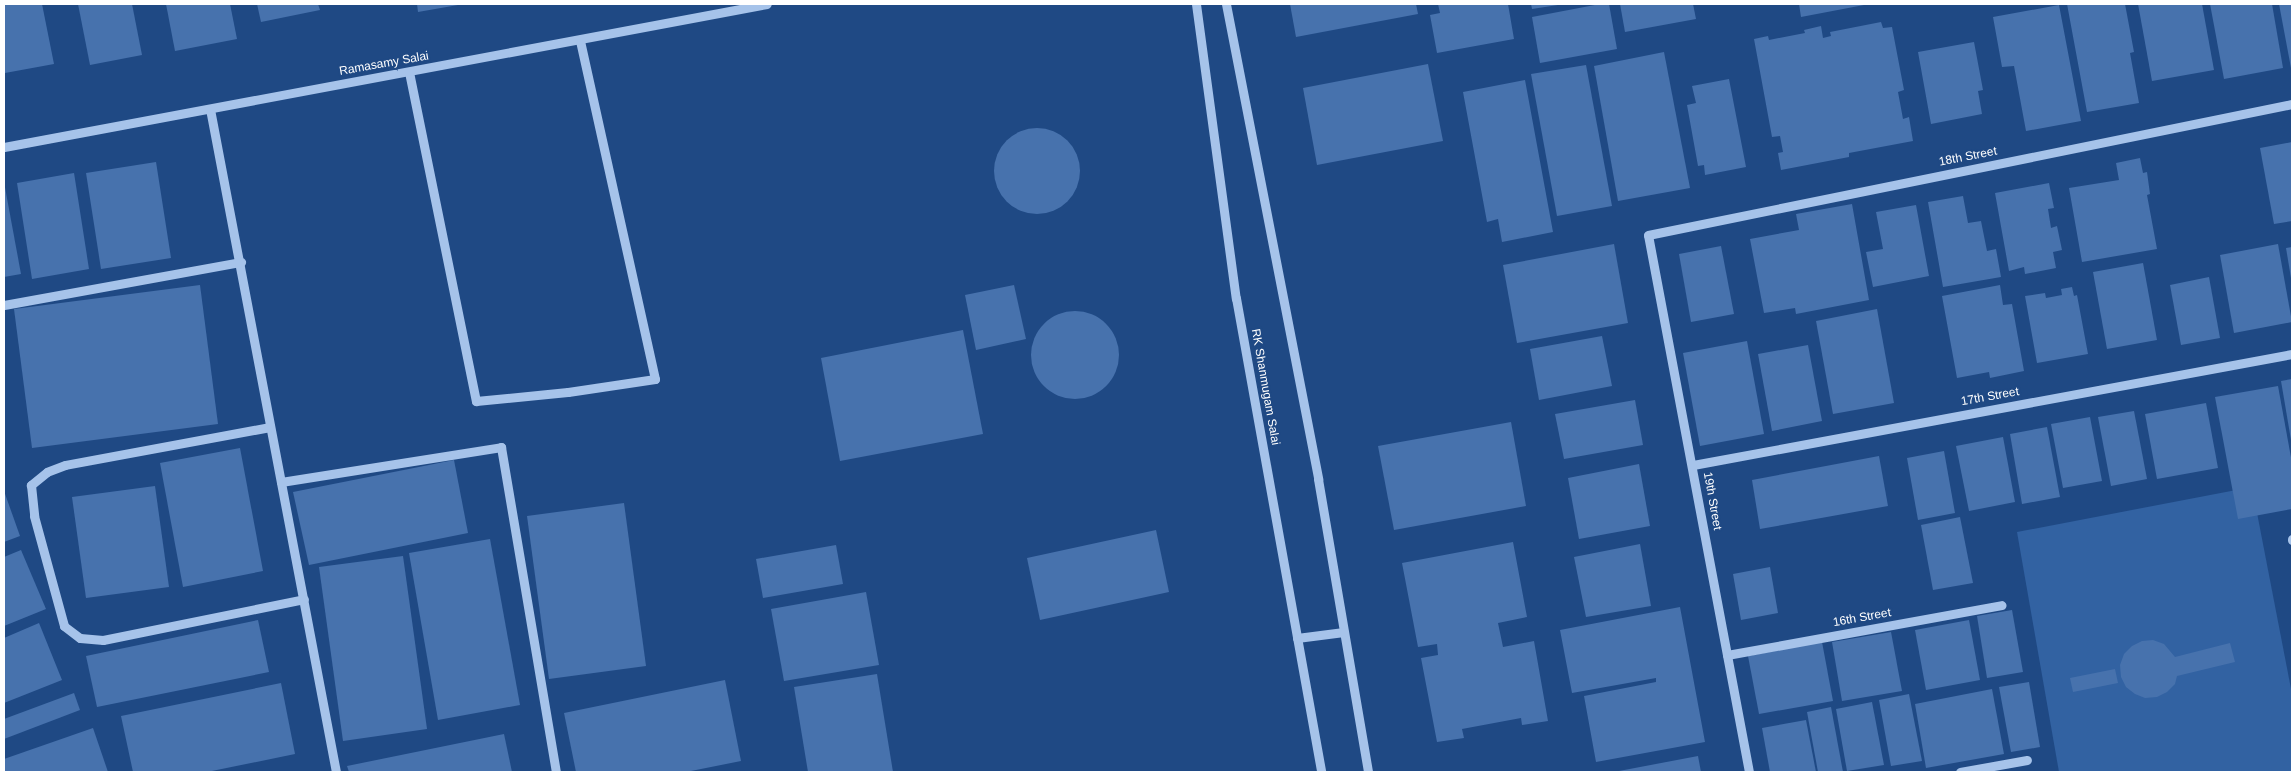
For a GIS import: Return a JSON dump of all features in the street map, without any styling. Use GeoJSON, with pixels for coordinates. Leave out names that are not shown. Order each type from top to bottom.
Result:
{"type":"FeatureCollection","features":[{"type":"Feature","properties":{"kind":"street","name":"Ramasamy Salai"},"geometry":{"type":"LineString","coordinates":[[4,147],[768,4]]}},
{"type":"Feature","properties":{"kind":"street","name":"RK Shanmugam Salai"},"geometry":{"type":"LineString","coordinates":[[1196,4],[1236,298],[1321,772]]}},
{"type":"Feature","properties":{"kind":"street"},"geometry":{"type":"LineString","coordinates":[[1226,4],[1316,469],[1368,772]]}},
{"type":"Feature","properties":{"kind":"street"},"geometry":{"type":"LineString","coordinates":[[409,72],[476,401],[568,392],[655,379],[580,40]]}},
{"type":"Feature","properties":{"kind":"street","name":"18th Street"},"geometry":{"type":"LineString","coordinates":[[1648,235],[2292,104]]}},
{"type":"Feature","properties":{"kind":"street"},"geometry":{"type":"LineString","coordinates":[[210,109],[241,262],[270,427],[336,772]]}},
{"type":"Feature","properties":{"kind":"street","name":"19th Street"},"geometry":{"type":"LineString","coordinates":[[1648,235],[1693,465],[1749,772]]}},
{"type":"Feature","properties":{"kind":"street"},"geometry":{"type":"LineString","coordinates":[[4,305],[241,262]]}},
{"type":"Feature","properties":{"kind":"street","name":"17th Street"},"geometry":{"type":"LineString","coordinates":[[1693,465],[2292,354]]}},
{"type":"Feature","properties":{"kind":"street"},"geometry":{"type":"LineString","coordinates":[[270,427],[65,465],[47,472],[31,485],[34,516],[64,626],[80,638],[103,640],[304,600]]}},
{"type":"Feature","properties":{"kind":"street"},"geometry":{"type":"LineString","coordinates":[[281,482],[501,447],[556,772]]}},
{"type":"Feature","properties":{"kind":"street","name":"16th Street"},"geometry":{"type":"LineString","coordinates":[[1727,654],[2001,605]]}},
{"type":"Feature","properties":{"kind":"street"},"geometry":{"type":"LineString","coordinates":[[1297,638],[1344,632]]}},
{"type":"Feature","properties":{"kind":"street"},"geometry":{"type":"LineString","coordinates":[[1960,772],[2027,760]]}},
{"type":"Feature","properties":{"kind":"shaded area"},"geometry":{"type":"Polygon","coordinates":[[[2252,487],[2292,694],[2292,772],[2059,772],[2017,532],[2252,487]]]}},
{"type":"Feature","properties":{"kind":"building"},"geometry":{"type":"Polygon","coordinates":[[[4,4],[42,4],[54,64],[5,73],[4,4]]]}},
{"type":"Feature","properties":{"kind":"building"},"geometry":{"type":"Polygon","coordinates":[[[78,4],[132,4],[142,55],[90,65],[78,4]]]}},
{"type":"Feature","properties":{"kind":"building"},"geometry":{"type":"Polygon","coordinates":[[[166,4],[230,4],[237,39],[175,51],[166,4]]]}},
{"type":"Feature","properties":{"kind":"building"},"geometry":{"type":"Polygon","coordinates":[[[257,4],[318,4],[320,10],[261,22],[257,4]]]}},
{"type":"Feature","properties":{"kind":"building"},"geometry":{"type":"Polygon","coordinates":[[[417,4],[458,4],[458,5],[418,12],[417,4]]]}},
{"type":"Feature","properties":{"kind":"building"},"geometry":{"type":"Polygon","coordinates":[[[1290,4],[1416,4],[1418,14],[1296,37],[1290,4]]]}},
{"type":"Feature","properties":{"kind":"building"},"geometry":{"type":"Polygon","coordinates":[[[1438,4],[1508,4],[1514,39],[1437,53],[1430,15],[1440,13],[1438,4]]]}},
{"type":"Feature","properties":{"kind":"building"},"geometry":{"type":"Polygon","coordinates":[[[1531,4],[1558,4],[1558,5],[1532,9],[1531,4]]]}},
{"type":"Feature","properties":{"kind":"building"},"geometry":{"type":"Polygon","coordinates":[[[1609,4],[1617,49],[1540,63],[1532,17],[1609,4]]]}},
{"type":"Feature","properties":{"kind":"building"},"geometry":{"type":"Polygon","coordinates":[[[1620,4],[1693,4],[1696,19],[1625,32],[1620,4]]]}},
{"type":"Feature","properties":{"kind":"building"},"geometry":{"type":"Polygon","coordinates":[[[1799,4],[1864,4],[1864,5],[1801,17],[1799,4]]]}},
{"type":"Feature","properties":{"kind":"building"},"geometry":{"type":"Polygon","coordinates":[[[2067,4],[2125,4],[2134,52],[2130,53],[2139,103],[2087,112],[2067,4]]]}},
{"type":"Feature","properties":{"kind":"building"},"geometry":{"type":"Polygon","coordinates":[[[2138,4],[2202,4],[2214,70],[2152,81],[2138,4]]]}},
{"type":"Feature","properties":{"kind":"building"},"geometry":{"type":"Polygon","coordinates":[[[2210,4],[2272,4],[2283,68],[2224,79],[2210,4]]]}},
{"type":"Feature","properties":{"kind":"building"},"geometry":{"type":"Polygon","coordinates":[[[2279,4],[2292,4],[2292,68],[2291,68],[2279,4]]]}},
{"type":"Feature","properties":{"kind":"building"},"geometry":{"type":"Polygon","coordinates":[[[2059,5],[2081,121],[2026,131],[2014,66],[2002,67],[1993,17],[2059,5]]]}},
{"type":"Feature","properties":{"kind":"building"},"geometry":{"type":"Polygon","coordinates":[[[1881,22],[1883,28],[1892,27],[1904,90],[1898,92],[1903,119],[1909,117],[1913,141],[1849,153],[1849,157],[1781,170],[1778,153],[1783,152],[1780,136],[1772,137],[1754,39],[1768,36],[1769,40],[1805,33],[1804,30],[1821,26],[1823,38],[1831,36],[1830,32],[1881,22]]]}},
{"type":"Feature","properties":{"kind":"building"},"geometry":{"type":"Polygon","coordinates":[[[1974,42],[1983,90],[1978,91],[1982,114],[1931,124],[1918,52],[1974,42]]]}},
{"type":"Feature","properties":{"kind":"building"},"geometry":{"type":"Polygon","coordinates":[[[1664,52],[1690,188],[1618,201],[1594,66],[1664,52]]]}},
{"type":"Feature","properties":{"kind":"building"},"geometry":{"type":"Polygon","coordinates":[[[1428,64],[1443,141],[1317,165],[1303,88],[1428,64]]]}},
{"type":"Feature","properties":{"kind":"building"},"geometry":{"type":"Polygon","coordinates":[[[1586,65],[1612,206],[1557,216],[1531,74],[1586,65]]]}},
{"type":"Feature","properties":{"kind":"building"},"geometry":{"type":"Polygon","coordinates":[[[1729,79],[1746,167],[1705,175],[1704,165],[1698,166],[1687,105],[1696,103],[1692,86],[1729,79]]]}},
{"type":"Feature","properties":{"kind":"building"},"geometry":{"type":"Polygon","coordinates":[[[1525,80],[1553,232],[1502,242],[1498,219],[1487,222],[1463,92],[1525,80]]]}},
{"type":"Feature","properties":{"kind":"building"},"geometry":{"type":"Polygon","coordinates":[[[1037,128],[1053,131],[1061,135],[1073,147],[1077,155],[1080,171],[1077,187],[1073,195],[1061,207],[1053,211],[1037,214],[1021,211],[1013,207],[1001,195],[997,187],[994,171],[997,155],[1001,147],[1013,135],[1021,131],[1037,128]]]}},
{"type":"Feature","properties":{"kind":"building"},"geometry":{"type":"Polygon","coordinates":[[[2292,142],[2292,221],[2274,224],[2260,148],[2292,142]]]}},
{"type":"Feature","properties":{"kind":"building"},"geometry":{"type":"Polygon","coordinates":[[[2140,158],[2143,173],[2147,172],[2150,194],[2147,195],[2157,249],[2082,262],[2069,188],[2119,180],[2116,163],[2140,158]]]}},
{"type":"Feature","properties":{"kind":"building"},"geometry":{"type":"Polygon","coordinates":[[[156,162],[171,258],[101,269],[86,173],[156,162]]]}},
{"type":"Feature","properties":{"kind":"building"},"geometry":{"type":"Polygon","coordinates":[[[74,173],[89,269],[32,279],[17,183],[74,173]]]}},
{"type":"Feature","properties":{"kind":"building"},"geometry":{"type":"Polygon","coordinates":[[[4,182],[21,274],[4,277],[4,182]]]}},
{"type":"Feature","properties":{"kind":"building"},"geometry":{"type":"Polygon","coordinates":[[[2049,183],[2054,208],[2048,209],[2051,228],[2057,226],[2062,250],[2053,252],[2056,268],[2025,274],[2024,267],[2009,271],[1995,193],[2049,183]]]}},
{"type":"Feature","properties":{"kind":"building"},"geometry":{"type":"Polygon","coordinates":[[[1963,196],[1968,223],[1981,221],[1987,251],[1996,249],[2001,277],[1943,287],[1928,202],[1963,196]]]}},
{"type":"Feature","properties":{"kind":"building"},"geometry":{"type":"Polygon","coordinates":[[[1852,204],[1869,300],[1796,314],[1795,308],[1764,313],[1750,239],[1799,230],[1796,214],[1852,204]]]}},
{"type":"Feature","properties":{"kind":"building"},"geometry":{"type":"Polygon","coordinates":[[[1916,205],[1929,276],[1873,287],[1866,252],[1883,249],[1876,212],[1916,205]]]}},
{"type":"Feature","properties":{"kind":"building"},"geometry":{"type":"Polygon","coordinates":[[[1614,244],[1628,323],[1517,343],[1503,265],[1614,244]]]}},
{"type":"Feature","properties":{"kind":"building"},"geometry":{"type":"Polygon","coordinates":[[[2278,244],[2292,322],[2234,333],[2220,255],[2278,244]]]}},
{"type":"Feature","properties":{"kind":"building"},"geometry":{"type":"Polygon","coordinates":[[[1721,246],[1734,314],[1691,322],[1679,254],[1721,246]]]}},
{"type":"Feature","properties":{"kind":"building"},"geometry":{"type":"Polygon","coordinates":[[[2292,247],[2292,278],[2291,278],[2286,248],[2292,247]]]}},
{"type":"Feature","properties":{"kind":"building"},"geometry":{"type":"Polygon","coordinates":[[[2143,263],[2157,340],[2107,349],[2093,272],[2143,263]]]}},
{"type":"Feature","properties":{"kind":"building"},"geometry":{"type":"Polygon","coordinates":[[[2209,277],[2220,338],[2181,345],[2170,285],[2209,277]]]}},
{"type":"Feature","properties":{"kind":"building"},"geometry":{"type":"Polygon","coordinates":[[[200,285],[218,424],[32,448],[14,309],[200,285]]]}},
{"type":"Feature","properties":{"kind":"building"},"geometry":{"type":"Polygon","coordinates":[[[1014,285],[1026,339],[976,350],[965,295],[1014,285]]]}},
{"type":"Feature","properties":{"kind":"building"},"geometry":{"type":"Polygon","coordinates":[[[2000,285],[2003,305],[2012,304],[2024,371],[1990,378],[1989,372],[1957,378],[1942,296],[2000,285]]]}},
{"type":"Feature","properties":{"kind":"building"},"geometry":{"type":"Polygon","coordinates":[[[2072,287],[2074,296],[2077,295],[2088,354],[2037,363],[2025,296],[2045,293],[2046,298],[2062,295],[2061,289],[2072,287]]]}},
{"type":"Feature","properties":{"kind":"building"},"geometry":{"type":"Polygon","coordinates":[[[1877,309],[1894,403],[1833,414],[1816,321],[1877,309]]]}},
{"type":"Feature","properties":{"kind":"building"},"geometry":{"type":"Polygon","coordinates":[[[1075,311],[1092,315],[1106,324],[1115,338],[1119,355],[1115,372],[1106,386],[1092,395],[1075,399],[1058,395],[1044,386],[1035,372],[1031,355],[1035,338],[1044,324],[1058,315],[1075,311]]]}},
{"type":"Feature","properties":{"kind":"building"},"geometry":{"type":"Polygon","coordinates":[[[963,330],[983,434],[840,461],[821,358],[963,330]]]}},
{"type":"Feature","properties":{"kind":"building"},"geometry":{"type":"Polygon","coordinates":[[[1602,336],[1612,386],[1539,400],[1530,349],[1602,336]]]}},
{"type":"Feature","properties":{"kind":"building"},"geometry":{"type":"Polygon","coordinates":[[[1747,341],[1764,434],[1700,446],[1683,353],[1747,341]]]}},
{"type":"Feature","properties":{"kind":"building"},"geometry":{"type":"Polygon","coordinates":[[[1808,345],[1822,421],[1772,431],[1758,354],[1808,345]]]}},
{"type":"Feature","properties":{"kind":"building"},"geometry":{"type":"Polygon","coordinates":[[[2292,379],[2292,440],[2291,440],[2281,381],[2292,379]]]}},
{"type":"Feature","properties":{"kind":"building"},"geometry":{"type":"Polygon","coordinates":[[[2278,386],[2292,463],[2292,509],[2238,519],[2215,397],[2278,386]]]}},
{"type":"Feature","properties":{"kind":"building"},"geometry":{"type":"Polygon","coordinates":[[[1635,400],[1643,445],[1564,459],[1555,414],[1635,400]]]}},
{"type":"Feature","properties":{"kind":"building"},"geometry":{"type":"Polygon","coordinates":[[[2206,403],[2218,468],[2157,479],[2145,414],[2206,403]]]}},
{"type":"Feature","properties":{"kind":"building"},"geometry":{"type":"Polygon","coordinates":[[[2134,411],[2147,479],[2111,486],[2098,417],[2134,411]]]}},
{"type":"Feature","properties":{"kind":"building"},"geometry":{"type":"Polygon","coordinates":[[[2090,417],[2102,481],[2063,488],[2051,424],[2090,417]]]}},
{"type":"Feature","properties":{"kind":"building"},"geometry":{"type":"Polygon","coordinates":[[[1511,422],[1526,506],[1394,530],[1378,446],[1511,422]]]}},
{"type":"Feature","properties":{"kind":"building"},"geometry":{"type":"Polygon","coordinates":[[[2047,427],[2060,497],[2022,504],[2010,434],[2047,427]]]}},
{"type":"Feature","properties":{"kind":"building"},"geometry":{"type":"Polygon","coordinates":[[[2003,437],[2015,502],[1969,511],[1956,446],[2003,437]]]}},
{"type":"Feature","properties":{"kind":"building"},"geometry":{"type":"Polygon","coordinates":[[[240,448],[263,571],[183,587],[160,463],[240,448]]]}},
{"type":"Feature","properties":{"kind":"building"},"geometry":{"type":"Polygon","coordinates":[[[1944,451],[1955,513],[1918,520],[1907,458],[1944,451]]]}},
{"type":"Feature","properties":{"kind":"building"},"geometry":{"type":"Polygon","coordinates":[[[1879,456],[1888,506],[1760,529],[1752,480],[1879,456]]]}},
{"type":"Feature","properties":{"kind":"building"},"geometry":{"type":"Polygon","coordinates":[[[454,460],[468,533],[309,565],[293,492],[454,460]]]}},
{"type":"Feature","properties":{"kind":"building"},"geometry":{"type":"Polygon","coordinates":[[[1639,464],[1650,526],[1579,539],[1568,478],[1639,464]]]}},
{"type":"Feature","properties":{"kind":"building"},"geometry":{"type":"Polygon","coordinates":[[[155,486],[169,587],[86,598],[72,497],[155,486]]]}},
{"type":"Feature","properties":{"kind":"building"},"geometry":{"type":"Polygon","coordinates":[[[4,491],[20,536],[4,542],[4,491]]]}},
{"type":"Feature","properties":{"kind":"building"},"geometry":{"type":"Polygon","coordinates":[[[624,503],[646,666],[549,679],[527,516],[624,503]]]}},
{"type":"Feature","properties":{"kind":"building"},"geometry":{"type":"Polygon","coordinates":[[[1960,517],[1973,583],[1933,590],[1921,525],[1960,517]]]}},
{"type":"Feature","properties":{"kind":"building"},"geometry":{"type":"Polygon","coordinates":[[[1156,530],[1169,592],[1040,620],[1027,558],[1156,530]]]}},
{"type":"Feature","properties":{"kind":"building"},"geometry":{"type":"Polygon","coordinates":[[[490,539],[520,705],[438,720],[409,553],[490,539]]]}},
{"type":"Feature","properties":{"kind":"building"},"geometry":{"type":"Polygon","coordinates":[[[1513,542],[1527,617],[1498,623],[1503,647],[1534,641],[1548,721],[1522,725],[1521,718],[1462,729],[1464,738],[1437,742],[1421,658],[1438,655],[1437,644],[1418,647],[1402,563],[1513,542]]]}},
{"type":"Feature","properties":{"kind":"building"},"geometry":{"type":"Polygon","coordinates":[[[1640,544],[1651,606],[1586,617],[1574,557],[1640,544]]]}},
{"type":"Feature","properties":{"kind":"building"},"geometry":{"type":"Polygon","coordinates":[[[836,545],[843,584],[763,598],[756,559],[836,545]]]}},
{"type":"Feature","properties":{"kind":"building"},"geometry":{"type":"Polygon","coordinates":[[[21,550],[46,609],[4,626],[4,557],[21,550]]]}},
{"type":"Feature","properties":{"kind":"building"},"geometry":{"type":"Polygon","coordinates":[[[403,556],[427,729],[343,741],[319,567],[403,556]]]}},
{"type":"Feature","properties":{"kind":"building"},"geometry":{"type":"Polygon","coordinates":[[[1770,567],[1778,613],[1741,620],[1733,574],[1770,567]]]}},
{"type":"Feature","properties":{"kind":"building"},"geometry":{"type":"Polygon","coordinates":[[[866,592],[879,665],[784,681],[771,609],[866,592]]]}},
{"type":"Feature","properties":{"kind":"building"},"geometry":{"type":"Polygon","coordinates":[[[1680,607],[1705,742],[1596,762],[1584,696],[1656,682],[1656,678],[1572,693],[1560,630],[1680,607]]]}},
{"type":"Feature","properties":{"kind":"building"},"geometry":{"type":"Polygon","coordinates":[[[2012,610],[2023,672],[1987,678],[1977,616],[2012,610]]]}},
{"type":"Feature","properties":{"kind":"building"},"geometry":{"type":"Polygon","coordinates":[[[258,620],[269,672],[97,707],[86,656],[258,620]]]}},
{"type":"Feature","properties":{"kind":"building"},"geometry":{"type":"Polygon","coordinates":[[[1969,620],[1980,680],[1926,690],[1915,630],[1969,620]]]}},
{"type":"Feature","properties":{"kind":"building"},"geometry":{"type":"Polygon","coordinates":[[[39,623],[62,680],[4,703],[4,638],[39,623]]]}},
{"type":"Feature","properties":{"kind":"building"},"geometry":{"type":"Polygon","coordinates":[[[1891,632],[1902,691],[1842,701],[1832,642],[1891,632]]]}},
{"type":"Feature","properties":{"kind":"building"},"geometry":{"type":"Polygon","coordinates":[[[2153,640],[2164,644],[2175,657],[2230,643],[2235,662],[2177,676],[2175,684],[2167,692],[2157,697],[2145,698],[2135,694],[2126,687],[2121,677],[2120,665],[2124,654],[2132,646],[2142,641],[2153,640]]]}},
{"type":"Feature","properties":{"kind":"building"},"geometry":{"type":"Polygon","coordinates":[[[1822,642],[1833,701],[1759,714],[1748,656],[1822,642]]]}},
{"type":"Feature","properties":{"kind":"building"},"geometry":{"type":"Polygon","coordinates":[[[2115,669],[2118,683],[2073,692],[2070,678],[2115,669]]]}},
{"type":"Feature","properties":{"kind":"building"},"geometry":{"type":"Polygon","coordinates":[[[877,674],[893,772],[808,772],[794,687],[877,674]]]}},
{"type":"Feature","properties":{"kind":"building"},"geometry":{"type":"Polygon","coordinates":[[[725,680],[741,761],[686,772],[576,772],[564,713],[725,680]]]}},
{"type":"Feature","properties":{"kind":"building"},"geometry":{"type":"Polygon","coordinates":[[[2029,682],[2040,747],[2011,752],[1999,687],[2029,682]]]}},
{"type":"Feature","properties":{"kind":"building"},"geometry":{"type":"Polygon","coordinates":[[[281,683],[295,754],[207,772],[133,772],[121,716],[281,683]]]}},
{"type":"Feature","properties":{"kind":"building"},"geometry":{"type":"Polygon","coordinates":[[[1992,689],[2004,754],[1926,768],[1915,704],[1992,689]]]}},
{"type":"Feature","properties":{"kind":"building"},"geometry":{"type":"Polygon","coordinates":[[[74,693],[80,710],[4,739],[4,719],[74,693]]]}},
{"type":"Feature","properties":{"kind":"building"},"geometry":{"type":"Polygon","coordinates":[[[1909,694],[1922,761],[1891,766],[1879,700],[1909,694]]]}},
{"type":"Feature","properties":{"kind":"building"},"geometry":{"type":"Polygon","coordinates":[[[1872,702],[1884,765],[1847,771],[1836,709],[1872,702]]]}},
{"type":"Feature","properties":{"kind":"building"},"geometry":{"type":"Polygon","coordinates":[[[1831,707],[1843,772],[1818,772],[1807,712],[1831,707]]]}},
{"type":"Feature","properties":{"kind":"building"},"geometry":{"type":"Polygon","coordinates":[[[1806,720],[1816,772],[1770,772],[1762,728],[1806,720]]]}},
{"type":"Feature","properties":{"kind":"building"},"geometry":{"type":"Polygon","coordinates":[[[93,728],[108,772],[4,772],[4,759],[93,728]]]}},
{"type":"Feature","properties":{"kind":"building"},"geometry":{"type":"Polygon","coordinates":[[[504,734],[512,772],[349,772],[347,766],[504,734]]]}},
{"type":"Feature","properties":{"kind":"building"},"geometry":{"type":"Polygon","coordinates":[[[1698,756],[1701,772],[1619,772],[1619,771],[1698,756]]]}}]}
